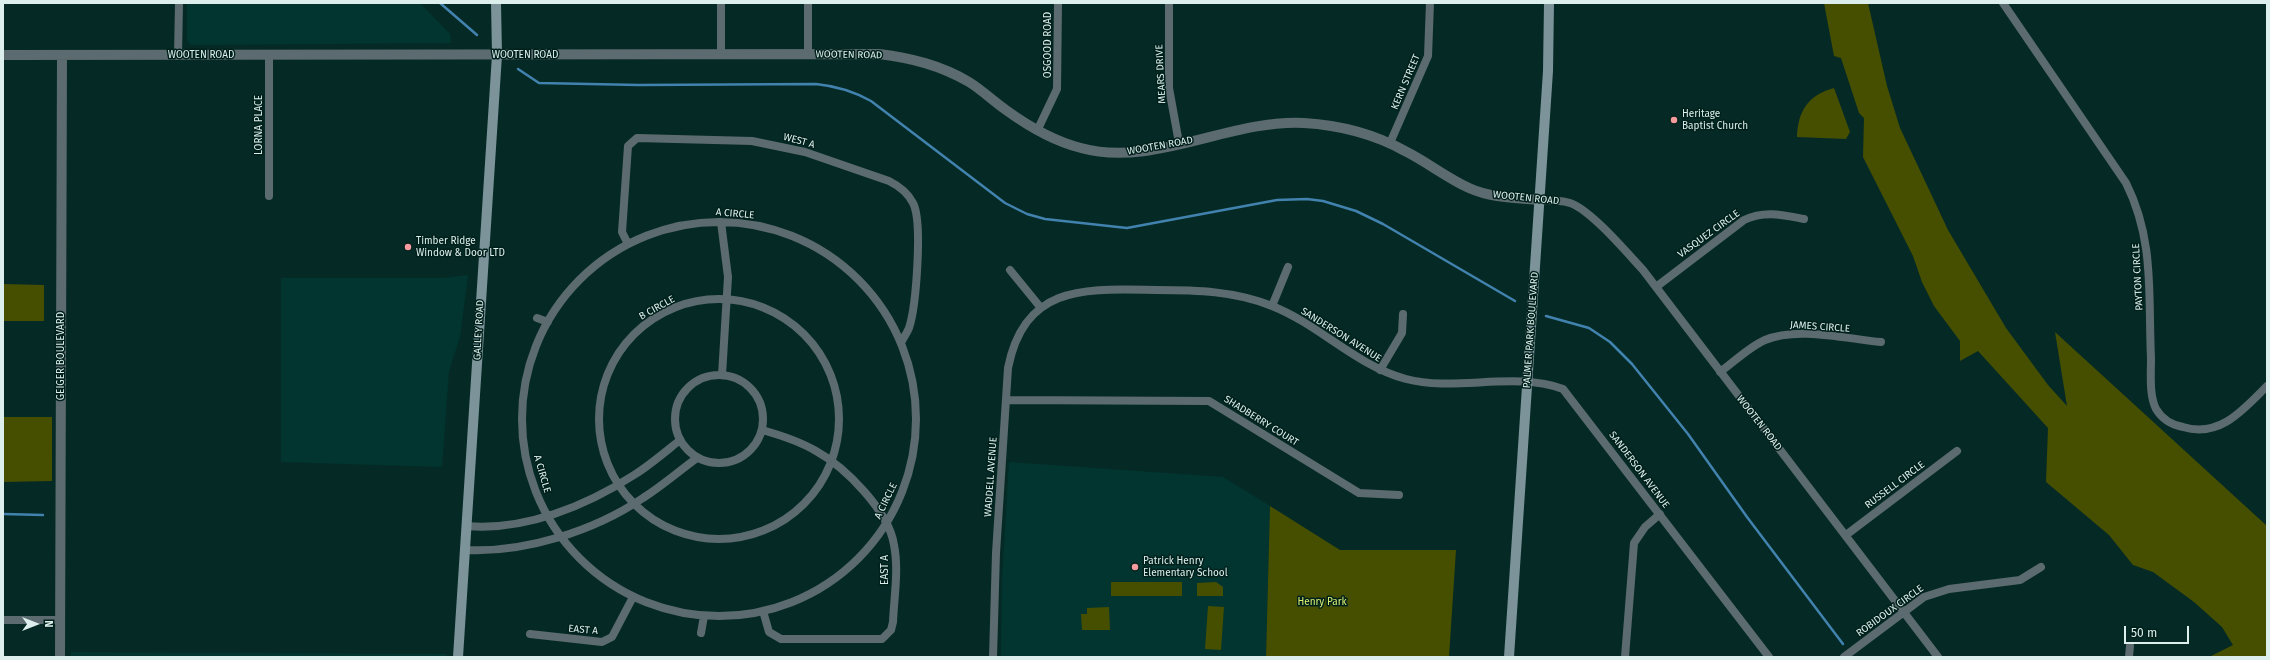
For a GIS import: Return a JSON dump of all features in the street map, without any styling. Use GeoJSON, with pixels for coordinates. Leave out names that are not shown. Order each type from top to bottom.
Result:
{"type":"FeatureCollection","features":[{"type":"Feature","properties":{"kind":"main road","name":"GALLEY ROAD"},"geometry":{"type":"LineString","coordinates":[[458,657],[497,55],[496,3]]}},
{"type":"Feature","properties":{"kind":"main road","name":"PALMER PARK BOULEVARD"},"geometry":{"type":"LineString","coordinates":[[1509,657],[1548,71],[1549,3]]}},
{"type":"Feature","properties":{"kind":"street"},"geometry":{"type":"LineString","coordinates":[[178,55],[179,3]]}},
{"type":"Feature","properties":{"kind":"street"},"geometry":{"type":"LineString","coordinates":[[721,3],[721,55]]}},
{"type":"Feature","properties":{"kind":"street"},"geometry":{"type":"LineString","coordinates":[[808,3],[808,54]]}},
{"type":"Feature","properties":{"kind":"street","name":"OSGOOD ROAD"},"geometry":{"type":"LineString","coordinates":[[1037,131],[1057,89],[1058,3]]}},
{"type":"Feature","properties":{"kind":"street","name":"MEARS DRIVE"},"geometry":{"type":"LineString","coordinates":[[1169,3],[1169,88],[1179,143]]}},
{"type":"Feature","properties":{"kind":"street","name":"KERN STREET"},"geometry":{"type":"LineString","coordinates":[[1390,143],[1428,56],[1430,3]]}},
{"type":"Feature","properties":{"kind":"street","name":"PAYTON CIRCLE"},"geometry":{"type":"LineString","coordinates":[[2003,3],[2126,183],[2133,196],[2145,235],[2149,261],[2151,374],[2153,400],[2156,409],[2169,423],[2204,430],[2216,428],[2238,415],[2267,386]]}},
{"type":"Feature","properties":{"kind":"street","name":"WOOTEN ROAD"},"geometry":{"type":"LineString","coordinates":[[3,55],[884,55],[936,65],[970,83],[1037,131],[1081,148],[1104,152],[1124,153],[1148,150],[1263,126],[1301,123],[1342,128],[1363,133],[1390,143],[1469,188],[1499,196],[1569,203],[1584,211],[1626,251],[1656,287],[1938,657]]}},
{"type":"Feature","properties":{"kind":"street","name":"GEIGER BOULEVARD"},"geometry":{"type":"LineString","coordinates":[[60,657],[62,55]]}},
{"type":"Feature","properties":{"kind":"street","name":"LORNA PLACE"},"geometry":{"type":"LineString","coordinates":[[269,55],[269,196]]}},
{"type":"Feature","properties":{"kind":"street","name":"WEST A"},"geometry":{"type":"LineString","coordinates":[[628,244],[622,232],[628,146],[637,138],[737,140],[760,143],[805,152],[889,181],[898,186],[914,204],[918,223],[917,268],[913,306],[909,328],[902,342]]}},
{"type":"Feature","properties":{"kind":"street","name":"VASQUEZ CIRCLE"},"geometry":{"type":"LineString","coordinates":[[1656,287],[1736,225],[1749,218],[1773,213],[1804,219]]}},
{"type":"Feature","properties":{"kind":"street"},"geometry":{"type":"LineString","coordinates":[[721,222],[727,254],[728,299],[722,375]]}},
{"type":"Feature","properties":{"kind":"street","name":"A CIRCLE"},"geometry":{"type":"LineString","coordinates":[[721,222],[757,226],[782,232],[807,242],[832,257],[852,273],[871,293],[888,316],[902,342],[915,392],[917,411],[915,440],[906,480],[887,522],[873,543],[837,576],[806,595],[763,611],[731,616],[704,616],[667,609],[633,597],[593,570],[560,536],[546,515],[536,493],[523,441],[522,415],[527,374],[534,352],[548,322],[558,306],[578,281],[606,258],[628,244],[670,228],[721,222]]}},
{"type":"Feature","properties":{"kind":"street"},"geometry":{"type":"LineString","coordinates":[[1272,306],[1288,267]]}},
{"type":"Feature","properties":{"kind":"street"},"geometry":{"type":"LineString","coordinates":[[1010,270],[1041,308]]}},
{"type":"Feature","properties":{"kind":"street","name":"SANDERSON AVENUE"},"geometry":{"type":"LineString","coordinates":[[1041,308],[1069,294],[1104,289],[1206,290],[1236,296],[1272,306],[1380,370],[1417,382],[1527,383],[1554,386],[1568,394],[1768,657]]}},
{"type":"Feature","properties":{"kind":"street","name":"B CIRCLE"},"geometry":{"type":"LineString","coordinates":[[728,299],[762,307],[784,318],[803,333],[818,352],[831,377],[838,402],[838,437],[832,461],[820,483],[802,506],[772,527],[744,536],[713,538],[689,535],[661,524],[634,504],[618,485],[604,452],[600,424],[604,386],[617,359],[634,336],[658,317],[687,304],[728,299]]}},
{"type":"Feature","properties":{"kind":"street","name":"WADDELL AVENUE"},"geometry":{"type":"LineString","coordinates":[[993,657],[996,552],[1008,368],[1014,344],[1026,323],[1041,308]]}},
{"type":"Feature","properties":{"kind":"street"},"geometry":{"type":"LineString","coordinates":[[1380,370],[1402,333],[1403,314]]}},
{"type":"Feature","properties":{"kind":"street"},"geometry":{"type":"LineString","coordinates":[[537,318],[548,322]]}},
{"type":"Feature","properties":{"kind":"street","name":"JAMES CIRCLE"},"geometry":{"type":"LineString","coordinates":[[1720,372],[1764,341],[1782,335],[1802,334],[1881,342]]}},
{"type":"Feature","properties":{"kind":"street"},"geometry":{"type":"LineString","coordinates":[[722,375],[741,381],[756,396],[762,411],[762,430],[755,445],[738,460],[721,464],[697,458],[684,447],[680,440],[675,418],[680,398],[694,382],[708,377],[722,375]]}},
{"type":"Feature","properties":{"kind":"street","name":"SHADBERRY COURT"},"geometry":{"type":"LineString","coordinates":[[1006,400],[1209,402],[1359,493],[1399,495]]}},
{"type":"Feature","properties":{"kind":"street","name":"EAST A"},"geometry":{"type":"LineString","coordinates":[[762,430],[797,442],[832,461],[859,487],[887,522],[894,545],[896,568],[893,622],[891,630],[882,639],[781,639],[769,632],[763,611]]}},
{"type":"Feature","properties":{"kind":"street"},"geometry":{"type":"LineString","coordinates":[[467,526],[501,526],[546,515],[582,502],[618,485],[649,465],[680,440]]}},
{"type":"Feature","properties":{"kind":"street","name":"RUSSELL CIRCLE"},"geometry":{"type":"LineString","coordinates":[[1846,535],[1957,452]]}},
{"type":"Feature","properties":{"kind":"street"},"geometry":{"type":"LineString","coordinates":[[465,550],[504,550],[529,545],[596,523],[634,504],[697,458]]}},
{"type":"Feature","properties":{"kind":"street"},"geometry":{"type":"LineString","coordinates":[[1625,657],[1634,543],[1645,527],[1660,514]]}},
{"type":"Feature","properties":{"kind":"street","name":"ROBIDOUX CIRCLE"},"geometry":{"type":"LineString","coordinates":[[1844,657],[1903,612],[1932,593],[1950,589],[2020,580],[2041,567]]}},
{"type":"Feature","properties":{"kind":"street","name":"EAST A"},"geometry":{"type":"LineString","coordinates":[[530,634],[609,640],[633,597]]}},
{"type":"Feature","properties":{"kind":"street"},"geometry":{"type":"LineString","coordinates":[[701,633],[704,616]]}},
{"type":"Feature","properties":{"kind":"street"},"geometry":{"type":"LineString","coordinates":[[3,620],[60,620]]}},
{"type":"Feature","properties":{"kind":"street"},"geometry":{"type":"LineString","coordinates":[[2130,646],[2130,657]]}},
{"type":"Feature","properties":{"kind":"shaded area"},"geometry":{"type":"Polygon","coordinates":[[[187,3],[420,3],[450,34],[451,43],[191,45],[187,41],[187,3]]]}},
{"type":"Feature","properties":{"kind":"shaded area"},"geometry":{"type":"Polygon","coordinates":[[[468,275],[460,337],[449,371],[442,467],[281,462],[281,278],[445,278],[468,275]]]}},
{"type":"Feature","properties":{"kind":"shaded area","name":"Patrick Henry Elementary School"},"geometry":{"type":"Polygon","coordinates":[[[1009,462],[1223,477],[1270,506],[1266,657],[1001,657],[1002,579],[1009,462]]]}},
{"type":"Feature","properties":{"kind":"shaded area"},"geometry":{"type":"Polygon","coordinates":[[[71,652],[447,654],[447,657],[71,657],[71,652]]]}},
{"type":"Feature","properties":{"kind":"green space"},"geometry":{"type":"Polygon","coordinates":[[[1824,3],[1868,3],[1887,86],[1900,128],[1948,230],[2006,328],[2048,385],[2067,406],[2055,332],[2267,526],[2267,657],[2209,657],[2233,645],[2222,627],[2194,602],[2153,572],[2133,565],[2109,535],[2046,482],[2048,428],[1978,351],[1960,361],[1960,341],[1934,306],[1922,282],[1913,256],[1863,157],[1864,118],[1859,113],[1841,58],[1834,56],[1824,3]]]}},
{"type":"Feature","properties":{"kind":"green space"},"geometry":{"type":"Polygon","coordinates":[[[1834,88],[1850,132],[1846,139],[1797,137],[1800,119],[1806,105],[1817,95],[1834,88]]]}},
{"type":"Feature","properties":{"kind":"green space"},"geometry":{"type":"Polygon","coordinates":[[[3,284],[44,285],[44,321],[3,321],[3,284]]]}},
{"type":"Feature","properties":{"kind":"green space"},"geometry":{"type":"Polygon","coordinates":[[[3,417],[52,417],[52,481],[3,482],[3,417]]]}},
{"type":"Feature","properties":{"kind":"green space","name":"Henry Park"},"geometry":{"type":"Polygon","coordinates":[[[1270,506],[1340,550],[1456,550],[1449,657],[1266,657],[1270,506]]]}},
{"type":"Feature","properties":{"kind":"green space"},"geometry":{"type":"Polygon","coordinates":[[[1111,582],[1182,582],[1182,596],[1111,596],[1111,582]]]}},
{"type":"Feature","properties":{"kind":"green space"},"geometry":{"type":"Polygon","coordinates":[[[1216,582],[1223,587],[1223,596],[1197,596],[1197,583],[1216,582]]]}},
{"type":"Feature","properties":{"kind":"green space"},"geometry":{"type":"Polygon","coordinates":[[[1208,606],[1224,607],[1221,650],[1205,649],[1208,606]]]}},
{"type":"Feature","properties":{"kind":"green space"},"geometry":{"type":"Polygon","coordinates":[[[1109,607],[1110,630],[1082,630],[1081,614],[1087,614],[1087,608],[1109,607]]]}},
{"type":"Feature","properties":{"kind":"waterway"},"geometry":{"type":"LineString","coordinates":[[440,3],[477,35]]}},
{"type":"Feature","properties":{"kind":"waterway"},"geometry":{"type":"LineString","coordinates":[[518,69],[539,83],[639,85],[816,84],[830,86],[858,94],[871,101],[1005,203],[1027,214],[1045,219],[1127,228],[1277,200],[1307,199],[1323,201],[1356,211],[1383,224],[1515,301]]}},
{"type":"Feature","properties":{"kind":"waterway"},"geometry":{"type":"LineString","coordinates":[[1546,316],[1589,328],[1610,342],[1632,364],[1688,434],[1747,517],[1843,644]]}},
{"type":"Feature","properties":{"kind":"waterway"},"geometry":{"type":"LineString","coordinates":[[3,514],[43,515]]}},
{"type":"Feature","properties":{"kind":"place","name":"Heritage Baptist Church"},"geometry":{"type":"Point","coordinates":[1674,120]}},
{"type":"Feature","properties":{"kind":"place","name":"Timber Ridge Window & Door LTD"},"geometry":{"type":"Point","coordinates":[408,247]}},
{"type":"Feature","properties":{"kind":"place","name":"Patrick Henry Elementary School"},"geometry":{"type":"Point","coordinates":[1135,567]}}]}
